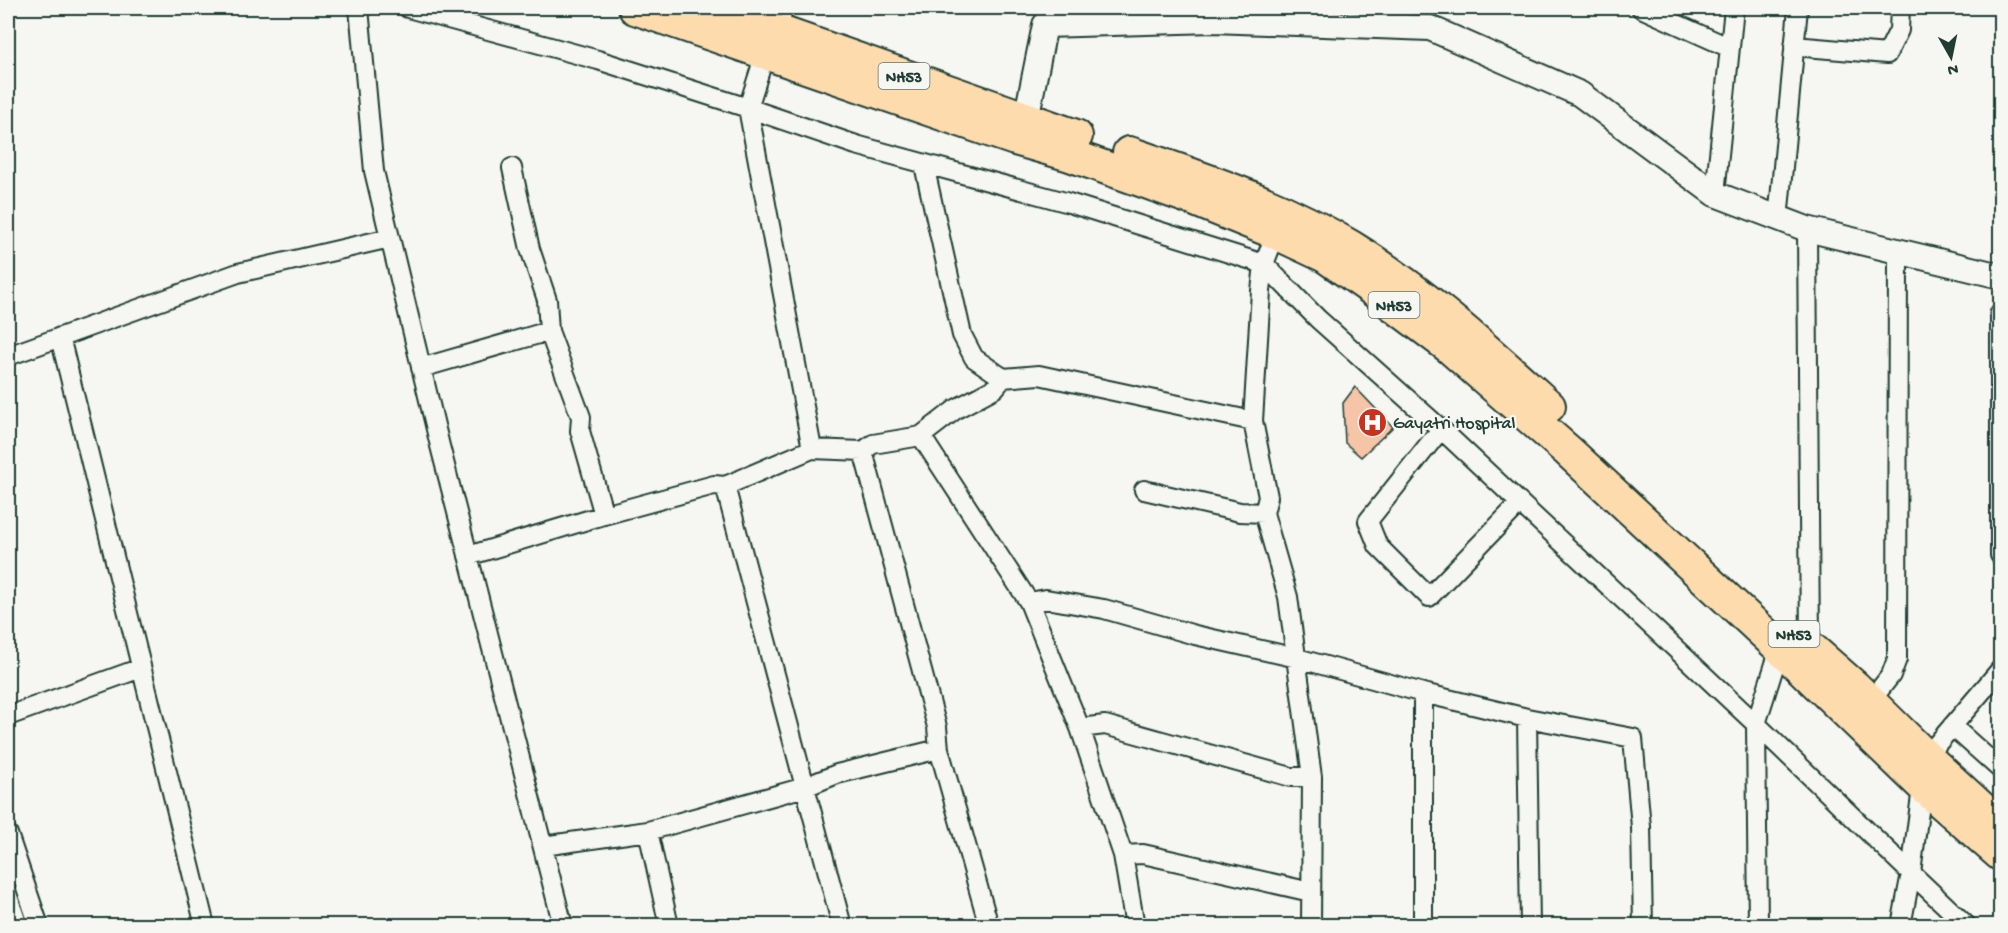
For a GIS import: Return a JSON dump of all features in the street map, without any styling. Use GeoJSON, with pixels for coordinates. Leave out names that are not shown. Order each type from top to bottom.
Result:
{"type":"FeatureCollection","features":[{"type":"Feature","properties":{"kind":"highway","name":"NH53"},"geometry":{"type":"LineString","coordinates":[[635,8],[771,36],[1026,118],[1201,178],[1282,211],[1349,246],[1458,324],[1589,442],[1795,649],[1924,772],[2001,854]]}},
{"type":"Feature","properties":{"kind":"highway","name":"NH53"},"geometry":{"type":"LineString","coordinates":[[696,8],[771,36],[1014,139],[1070,155],[1188,197],[1276,232],[1325,256],[1448,346],[1795,649],[1870,702],[1924,772],[2001,825]]}},
{"type":"Feature","properties":{"kind":"street"},"geometry":{"type":"LineString","coordinates":[[359,8],[374,171],[468,556],[563,926]]}},
{"type":"Feature","properties":{"kind":"street"},"geometry":{"type":"LineString","coordinates":[[408,8],[598,60],[855,145],[1069,203],[1264,264],[1318,319],[1441,429],[1756,724],[1967,926]]}},
{"type":"Feature","properties":{"kind":"street"},"geometry":{"type":"LineString","coordinates":[[1641,8],[1730,48]]}},
{"type":"Feature","properties":{"kind":"street"},"geometry":{"type":"LineString","coordinates":[[1715,194],[1734,8]]}},
{"type":"Feature","properties":{"kind":"street"},"geometry":{"type":"LineString","coordinates":[[1778,220],[1798,8]]}},
{"type":"Feature","properties":{"kind":"street"},"geometry":{"type":"LineString","coordinates":[[1794,46],[1887,54],[1899,30],[1900,8]]}},
{"type":"Feature","properties":{"kind":"street"},"geometry":{"type":"LineString","coordinates":[[1026,118],[1046,16],[1212,20],[1294,15],[1430,18],[1580,94],[1715,194],[1778,220],[1807,229],[2001,276]]}},
{"type":"Feature","properties":{"kind":"street"},"geometry":{"type":"LineString","coordinates":[[771,36],[748,108],[812,449]]}},
{"type":"Feature","properties":{"kind":"street"},"geometry":{"type":"LineString","coordinates":[[924,165],[962,335],[974,358],[1003,378],[1039,375],[1253,421]]}},
{"type":"Feature","properties":{"kind":"street"},"geometry":{"type":"LineString","coordinates":[[512,168],[531,249],[547,300],[549,332],[581,417],[580,431],[603,515]]}},
{"type":"Feature","properties":{"kind":"street"},"geometry":{"type":"LineString","coordinates":[[1758,926],[1756,724],[1795,649],[1807,229]]}},
{"type":"Feature","properties":{"kind":"street"},"geometry":{"type":"LineString","coordinates":[[1276,232],[1264,264],[1253,421],[1268,497],[1264,513],[1288,597],[1312,777],[1311,926]]}},
{"type":"Feature","properties":{"kind":"street"},"geometry":{"type":"LineString","coordinates":[[8,356],[238,273],[390,238]]}},
{"type":"Feature","properties":{"kind":"street"},"geometry":{"type":"LineString","coordinates":[[1870,702],[1891,675],[1897,658],[1898,252]]}},
{"type":"Feature","properties":{"kind":"street"},"geometry":{"type":"LineString","coordinates":[[2001,313],[2001,555]]}},
{"type":"Feature","properties":{"kind":"street"},"geometry":{"type":"LineString","coordinates":[[421,368],[549,332]]}},
{"type":"Feature","properties":{"kind":"street"},"geometry":{"type":"LineString","coordinates":[[60,337],[205,926]]}},
{"type":"Feature","properties":{"kind":"street"},"geometry":{"type":"LineString","coordinates":[[468,556],[603,515],[714,485],[725,486],[812,449],[863,451],[873,444],[921,436],[956,410],[995,388],[1003,378]]}},
{"type":"Feature","properties":{"kind":"street"},"geometry":{"type":"LineString","coordinates":[[1441,429],[1368,521],[1378,546],[1430,597],[1520,503]]}},
{"type":"Feature","properties":{"kind":"street"},"geometry":{"type":"LineString","coordinates":[[921,436],[1029,602],[1080,728],[1124,855],[1135,926]]}},
{"type":"Feature","properties":{"kind":"street"},"geometry":{"type":"LineString","coordinates":[[863,451],[938,727],[939,748],[989,926]]}},
{"type":"Feature","properties":{"kind":"street"},"geometry":{"type":"LineString","coordinates":[[725,486],[842,926]]}},
{"type":"Feature","properties":{"kind":"street"},"geometry":{"type":"LineString","coordinates":[[1144,490],[1240,512],[1264,513]]}},
{"type":"Feature","properties":{"kind":"street"},"geometry":{"type":"LineString","coordinates":[[1029,602],[1046,599],[1104,609],[1195,635],[1297,658],[1424,693],[1527,718],[1633,738],[1641,827],[1643,926]]}},
{"type":"Feature","properties":{"kind":"street"},"geometry":{"type":"LineString","coordinates":[[8,716],[141,668]]}},
{"type":"Feature","properties":{"kind":"street"},"geometry":{"type":"LineString","coordinates":[[1900,926],[1911,873],[1924,772],[1952,726],[2001,670]]}},
{"type":"Feature","properties":{"kind":"street"},"geometry":{"type":"LineString","coordinates":[[1423,926],[1424,693]]}},
{"type":"Feature","properties":{"kind":"street"},"geometry":{"type":"LineString","coordinates":[[1527,718],[1530,926]]}},
{"type":"Feature","properties":{"kind":"street"},"geometry":{"type":"LineString","coordinates":[[1080,728],[1104,725],[1291,777],[1312,777]]}},
{"type":"Feature","properties":{"kind":"street"},"geometry":{"type":"LineString","coordinates":[[1952,726],[2001,769]]}},
{"type":"Feature","properties":{"kind":"street"},"geometry":{"type":"LineString","coordinates":[[543,846],[648,831],[805,787],[837,774],[939,748]]}},
{"type":"Feature","properties":{"kind":"street"},"geometry":{"type":"LineString","coordinates":[[648,831],[669,926]]}},
{"type":"Feature","properties":{"kind":"street"},"geometry":{"type":"LineString","coordinates":[[8,834],[11,856],[39,926]]}},
{"type":"Feature","properties":{"kind":"street"},"geometry":{"type":"LineString","coordinates":[[1124,855],[1143,854],[1311,892]]}},
{"type":"Feature","properties":{"kind":"building"},"geometry":{"type":"Polygon","coordinates":[[[1355,387],[1393,427],[1361,457],[1345,443],[1343,403],[1355,387]]]}},
{"type":"Feature","properties":{"kind":"place","name":"Gayatri Hospital"},"geometry":{"type":"Point","coordinates":[1372,422]}}]}
